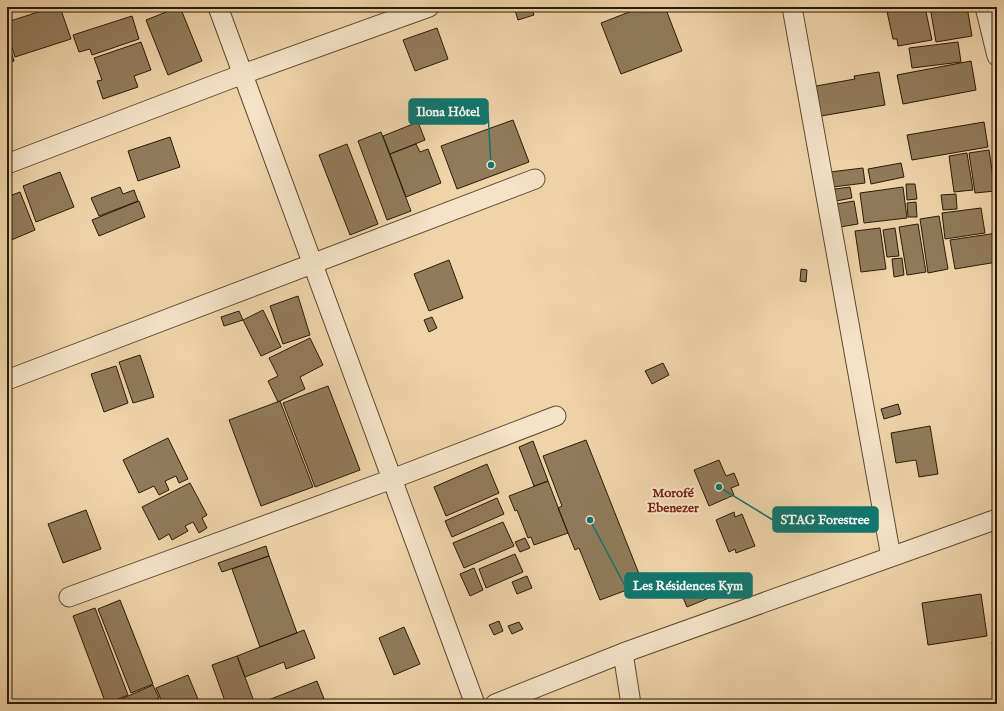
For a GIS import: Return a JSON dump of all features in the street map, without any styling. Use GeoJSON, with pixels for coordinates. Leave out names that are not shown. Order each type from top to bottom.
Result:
{"type":"FeatureCollection","features":[{"type":"Feature","properties":{"kind":"street"},"geometry":{"type":"LineString","coordinates":[[218,7],[475,704]]}},
{"type":"Feature","properties":{"kind":"street"},"geometry":{"type":"LineString","coordinates":[[7,164],[243,74],[429,7]]}},
{"type":"Feature","properties":{"kind":"street"},"geometry":{"type":"LineString","coordinates":[[792,7],[891,557]]}},
{"type":"Feature","properties":{"kind":"street"},"geometry":{"type":"LineString","coordinates":[[985,7],[997,56]]}},
{"type":"Feature","properties":{"kind":"street"},"geometry":{"type":"LineString","coordinates":[[7,380],[535,179]]}},
{"type":"Feature","properties":{"kind":"street"},"geometry":{"type":"LineString","coordinates":[[70,597],[392,479],[556,416]]}},
{"type":"Feature","properties":{"kind":"street"},"geometry":{"type":"LineString","coordinates":[[495,704],[623,653],[997,519]]}},
{"type":"Feature","properties":{"kind":"street"},"geometry":{"type":"LineString","coordinates":[[623,653],[631,704]]}},
{"type":"Feature","properties":{"kind":"building"},"geometry":{"type":"Polygon","coordinates":[[[54,7],[60,7],[71,39],[15,57],[7,32],[7,22],[54,7]]]}},
{"type":"Feature","properties":{"kind":"building"},"geometry":{"type":"Polygon","coordinates":[[[179,7],[202,61],[168,75],[146,20],[179,7]]]}},
{"type":"Feature","properties":{"kind":"building"},"geometry":{"type":"Polygon","coordinates":[[[514,7],[531,7],[534,15],[518,20],[514,7]]]}},
{"type":"Feature","properties":{"kind":"building"},"geometry":{"type":"Polygon","coordinates":[[[642,7],[665,7],[682,51],[621,74],[601,23],[642,7]]]}},
{"type":"Feature","properties":{"kind":"building"},"geometry":{"type":"Polygon","coordinates":[[[886,7],[925,7],[932,40],[898,46],[897,39],[893,39],[886,7]]]}},
{"type":"Feature","properties":{"kind":"building"},"geometry":{"type":"Polygon","coordinates":[[[930,7],[967,7],[972,36],[936,42],[930,7]]]}},
{"type":"Feature","properties":{"kind":"building"},"geometry":{"type":"Polygon","coordinates":[[[132,16],[139,39],[92,55],[90,49],[79,52],[73,35],[132,16]]]}},
{"type":"Feature","properties":{"kind":"building"},"geometry":{"type":"Polygon","coordinates":[[[437,28],[448,59],[415,71],[403,40],[437,28]]]}},
{"type":"Feature","properties":{"kind":"building"},"geometry":{"type":"Polygon","coordinates":[[[141,42],[151,70],[134,76],[138,87],[103,99],[97,81],[102,80],[94,58],[141,42]]]}},
{"type":"Feature","properties":{"kind":"building"},"geometry":{"type":"Polygon","coordinates":[[[958,42],[961,62],[912,68],[909,48],[958,42]]]}},
{"type":"Feature","properties":{"kind":"building"},"geometry":{"type":"Polygon","coordinates":[[[10,48],[14,61],[7,63],[7,49],[10,48]]]}},
{"type":"Feature","properties":{"kind":"building"},"geometry":{"type":"Polygon","coordinates":[[[971,61],[976,90],[903,104],[897,75],[971,61]]]}},
{"type":"Feature","properties":{"kind":"building"},"geometry":{"type":"Polygon","coordinates":[[[879,72],[885,105],[821,116],[816,86],[855,79],[854,76],[879,72]]]}},
{"type":"Feature","properties":{"kind":"building"},"geometry":{"type":"Polygon","coordinates":[[[513,120],[529,162],[457,189],[441,146],[513,120]]]}},
{"type":"Feature","properties":{"kind":"building"},"geometry":{"type":"Polygon","coordinates":[[[418,122],[425,140],[390,154],[383,136],[418,122]]]}},
{"type":"Feature","properties":{"kind":"building"},"geometry":{"type":"Polygon","coordinates":[[[984,122],[988,147],[912,160],[907,135],[984,122]]]}},
{"type":"Feature","properties":{"kind":"building"},"geometry":{"type":"Polygon","coordinates":[[[381,132],[411,211],[387,220],[358,141],[381,132]]]}},
{"type":"Feature","properties":{"kind":"building"},"geometry":{"type":"Polygon","coordinates":[[[170,137],[180,167],[138,181],[128,151],[170,137]]]}},
{"type":"Feature","properties":{"kind":"building"},"geometry":{"type":"Polygon","coordinates":[[[347,144],[378,224],[350,235],[319,155],[347,144]]]}},
{"type":"Feature","properties":{"kind":"building"},"geometry":{"type":"Polygon","coordinates":[[[416,144],[420,152],[428,149],[441,183],[406,197],[390,154],[416,144]]]}},
{"type":"Feature","properties":{"kind":"building"},"geometry":{"type":"Polygon","coordinates":[[[989,150],[995,191],[975,193],[969,153],[989,150]]]}},
{"type":"Feature","properties":{"kind":"building"},"geometry":{"type":"Polygon","coordinates":[[[967,153],[973,190],[954,192],[949,156],[967,153]]]}},
{"type":"Feature","properties":{"kind":"building"},"geometry":{"type":"Polygon","coordinates":[[[901,163],[904,177],[871,184],[868,169],[901,163]]]}},
{"type":"Feature","properties":{"kind":"building"},"geometry":{"type":"Polygon","coordinates":[[[863,168],[865,183],[833,187],[830,172],[863,168]]]}},
{"type":"Feature","properties":{"kind":"building"},"geometry":{"type":"Polygon","coordinates":[[[60,172],[74,207],[36,222],[23,186],[60,172]]]}},
{"type":"Feature","properties":{"kind":"building"},"geometry":{"type":"Polygon","coordinates":[[[906,184],[915,184],[917,199],[907,200],[906,184]]]}},
{"type":"Feature","properties":{"kind":"building"},"geometry":{"type":"Polygon","coordinates":[[[120,187],[123,194],[134,190],[138,201],[99,216],[91,198],[120,187]]]}},
{"type":"Feature","properties":{"kind":"building"},"geometry":{"type":"Polygon","coordinates":[[[850,187],[852,198],[836,201],[835,189],[850,187]]]}},
{"type":"Feature","properties":{"kind":"building"},"geometry":{"type":"Polygon","coordinates":[[[903,187],[907,218],[864,223],[860,193],[903,187]]]}},
{"type":"Feature","properties":{"kind":"building"},"geometry":{"type":"Polygon","coordinates":[[[9,189],[12,195],[20,192],[35,230],[9,241],[11,246],[7,247],[7,190],[9,189]]]}},
{"type":"Feature","properties":{"kind":"building"},"geometry":{"type":"Polygon","coordinates":[[[956,194],[957,209],[943,210],[941,195],[956,194]]]}},
{"type":"Feature","properties":{"kind":"building"},"geometry":{"type":"Polygon","coordinates":[[[139,201],[145,217],[99,236],[92,220],[139,201]]]}},
{"type":"Feature","properties":{"kind":"building"},"geometry":{"type":"Polygon","coordinates":[[[854,201],[858,224],[840,227],[836,204],[854,201]]]}},
{"type":"Feature","properties":{"kind":"building"},"geometry":{"type":"Polygon","coordinates":[[[916,202],[917,217],[908,217],[907,203],[916,202]]]}},
{"type":"Feature","properties":{"kind":"building"},"geometry":{"type":"Polygon","coordinates":[[[981,208],[985,233],[945,239],[942,213],[981,208]]]}},
{"type":"Feature","properties":{"kind":"building"},"geometry":{"type":"Polygon","coordinates":[[[939,216],[948,269],[928,273],[920,219],[939,216]]]}},
{"type":"Feature","properties":{"kind":"building"},"geometry":{"type":"Polygon","coordinates":[[[918,224],[926,272],[907,275],[899,227],[918,224]]]}},
{"type":"Feature","properties":{"kind":"building"},"geometry":{"type":"Polygon","coordinates":[[[880,228],[886,269],[861,272],[855,231],[880,228]]]}},
{"type":"Feature","properties":{"kind":"building"},"geometry":{"type":"Polygon","coordinates":[[[895,228],[899,256],[887,257],[883,230],[895,228]]]}},
{"type":"Feature","properties":{"kind":"building"},"geometry":{"type":"Polygon","coordinates":[[[997,233],[997,262],[955,269],[950,240],[997,233]]]}},
{"type":"Feature","properties":{"kind":"building"},"geometry":{"type":"Polygon","coordinates":[[[902,258],[904,275],[894,277],[892,259],[902,258]]]}},
{"type":"Feature","properties":{"kind":"building"},"geometry":{"type":"Polygon","coordinates":[[[449,260],[463,298],[429,311],[414,274],[449,260]]]}},
{"type":"Feature","properties":{"kind":"building"},"geometry":{"type":"Polygon","coordinates":[[[801,269],[807,270],[806,282],[800,281],[801,269]]]}},
{"type":"Feature","properties":{"kind":"building"},"geometry":{"type":"Polygon","coordinates":[[[298,296],[310,335],[283,344],[270,306],[298,296]]]}},
{"type":"Feature","properties":{"kind":"building"},"geometry":{"type":"Polygon","coordinates":[[[263,310],[281,347],[261,356],[243,320],[263,310]]]}},
{"type":"Feature","properties":{"kind":"building"},"geometry":{"type":"Polygon","coordinates":[[[239,311],[243,320],[224,326],[221,317],[239,311]]]}},
{"type":"Feature","properties":{"kind":"building"},"geometry":{"type":"Polygon","coordinates":[[[432,317],[437,328],[429,332],[424,320],[432,317]]]}},
{"type":"Feature","properties":{"kind":"building"},"geometry":{"type":"Polygon","coordinates":[[[310,338],[323,365],[300,377],[305,389],[278,402],[268,381],[278,376],[269,358],[310,338]]]}},
{"type":"Feature","properties":{"kind":"building"},"geometry":{"type":"Polygon","coordinates":[[[140,355],[154,397],[133,403],[119,362],[140,355]]]}},
{"type":"Feature","properties":{"kind":"building"},"geometry":{"type":"Polygon","coordinates":[[[663,363],[669,375],[652,384],[645,371],[663,363]]]}},
{"type":"Feature","properties":{"kind":"building"},"geometry":{"type":"Polygon","coordinates":[[[116,366],[128,403],[104,412],[91,374],[116,366]]]}},
{"type":"Feature","properties":{"kind":"building"},"geometry":{"type":"Polygon","coordinates":[[[328,386],[360,470],[315,487],[283,403],[328,386]]]}},
{"type":"Feature","properties":{"kind":"building"},"geometry":{"type":"Polygon","coordinates":[[[280,401],[313,487],[261,506],[229,420],[280,401]]]}},
{"type":"Feature","properties":{"kind":"building"},"geometry":{"type":"Polygon","coordinates":[[[898,404],[901,414],[884,419],[881,409],[898,404]]]}},
{"type":"Feature","properties":{"kind":"building"},"geometry":{"type":"Polygon","coordinates":[[[930,426],[938,474],[919,477],[916,460],[896,463],[891,433],[930,426]]]}},
{"type":"Feature","properties":{"kind":"building"},"geometry":{"type":"Polygon","coordinates":[[[168,438],[188,479],[179,483],[176,476],[165,481],[169,490],[159,495],[154,486],[139,493],[123,460],[168,438]]]}},
{"type":"Feature","properties":{"kind":"building"},"geometry":{"type":"Polygon","coordinates":[[[586,440],[643,584],[600,600],[579,548],[575,550],[558,508],[562,506],[543,456],[586,440]]]}},
{"type":"Feature","properties":{"kind":"building"},"geometry":{"type":"Polygon","coordinates":[[[533,441],[548,481],[534,486],[519,447],[533,441]]]}},
{"type":"Feature","properties":{"kind":"building"},"geometry":{"type":"Polygon","coordinates":[[[719,460],[726,476],[734,473],[739,485],[731,488],[734,495],[709,506],[694,470],[719,460]]]}},
{"type":"Feature","properties":{"kind":"building"},"geometry":{"type":"Polygon","coordinates":[[[487,464],[499,493],[446,516],[434,487],[487,464]]]}},
{"type":"Feature","properties":{"kind":"building"},"geometry":{"type":"Polygon","coordinates":[[[548,481],[568,533],[534,545],[531,537],[528,538],[517,510],[515,511],[509,496],[548,481]]]}},
{"type":"Feature","properties":{"kind":"building"},"geometry":{"type":"Polygon","coordinates":[[[190,483],[207,515],[202,518],[207,528],[199,533],[193,522],[185,526],[188,531],[172,540],[169,534],[159,540],[142,507],[190,483]]]}},
{"type":"Feature","properties":{"kind":"building"},"geometry":{"type":"Polygon","coordinates":[[[497,498],[504,514],[452,537],[445,521],[497,498]]]}},
{"type":"Feature","properties":{"kind":"building"},"geometry":{"type":"Polygon","coordinates":[[[86,510],[101,549],[63,563],[48,524],[86,510]]]}},
{"type":"Feature","properties":{"kind":"building"},"geometry":{"type":"Polygon","coordinates":[[[734,512],[735,517],[742,514],[755,546],[736,553],[735,549],[729,552],[716,520],[734,512]]]}},
{"type":"Feature","properties":{"kind":"building"},"geometry":{"type":"Polygon","coordinates":[[[503,522],[514,546],[464,568],[453,543],[503,522]]]}},
{"type":"Feature","properties":{"kind":"building"},"geometry":{"type":"Polygon","coordinates":[[[525,538],[530,548],[520,552],[515,542],[525,538]]]}},
{"type":"Feature","properties":{"kind":"building"},"geometry":{"type":"Polygon","coordinates":[[[266,546],[269,556],[222,572],[218,563],[266,546]]]}},
{"type":"Feature","properties":{"kind":"building"},"geometry":{"type":"Polygon","coordinates":[[[515,554],[523,572],[486,588],[479,569],[515,554]]]}},
{"type":"Feature","properties":{"kind":"building"},"geometry":{"type":"Polygon","coordinates":[[[269,556],[297,633],[260,647],[232,569],[269,556]]]}},
{"type":"Feature","properties":{"kind":"building"},"geometry":{"type":"Polygon","coordinates":[[[474,568],[483,590],[470,596],[460,574],[474,568]]]}},
{"type":"Feature","properties":{"kind":"building"},"geometry":{"type":"Polygon","coordinates":[[[527,576],[532,588],[517,594],[512,582],[527,576]]]}},
{"type":"Feature","properties":{"kind":"building"},"geometry":{"type":"Polygon","coordinates":[[[704,586],[709,598],[687,607],[682,595],[704,586]]]}},
{"type":"Feature","properties":{"kind":"building"},"geometry":{"type":"Polygon","coordinates":[[[981,594],[987,636],[928,645],[922,603],[981,594]]]}},
{"type":"Feature","properties":{"kind":"building"},"geometry":{"type":"Polygon","coordinates":[[[120,600],[153,684],[131,693],[98,609],[120,600]]]}},
{"type":"Feature","properties":{"kind":"building"},"geometry":{"type":"Polygon","coordinates":[[[95,608],[128,695],[106,704],[73,616],[95,608]]]}},
{"type":"Feature","properties":{"kind":"building"},"geometry":{"type":"Polygon","coordinates":[[[499,621],[503,631],[494,635],[489,625],[499,621]]]}},
{"type":"Feature","properties":{"kind":"building"},"geometry":{"type":"Polygon","coordinates":[[[519,622],[523,629],[512,634],[508,626],[519,622]]]}},
{"type":"Feature","properties":{"kind":"building"},"geometry":{"type":"Polygon","coordinates":[[[404,627],[420,664],[394,675],[379,638],[404,627]]]}},
{"type":"Feature","properties":{"kind":"building"},"geometry":{"type":"Polygon","coordinates":[[[304,630],[315,658],[286,669],[284,662],[245,677],[237,656],[304,630]]]}},
{"type":"Feature","properties":{"kind":"building"},"geometry":{"type":"Polygon","coordinates":[[[997,641],[997,671],[992,642],[997,641]]]}},
{"type":"Feature","properties":{"kind":"building"},"geometry":{"type":"Polygon","coordinates":[[[237,656],[255,704],[226,704],[212,665],[237,656]]]}},
{"type":"Feature","properties":{"kind":"building"},"geometry":{"type":"Polygon","coordinates":[[[188,675],[200,704],[163,704],[156,688],[188,675]]]}},
{"type":"Feature","properties":{"kind":"building"},"geometry":{"type":"Polygon","coordinates":[[[317,681],[326,704],[258,704],[317,681]]]}},
{"type":"Feature","properties":{"kind":"building"},"geometry":{"type":"Polygon","coordinates":[[[153,685],[159,698],[145,704],[110,704],[153,685]]]}},
{"type":"Feature","properties":{"kind":"place","name":"Ilona Hôtel"},"geometry":{"type":"Point","coordinates":[491,165]}},
{"type":"Feature","properties":{"kind":"place","name":"STAG Forestree"},"geometry":{"type":"Point","coordinates":[719,487]}},
{"type":"Feature","properties":{"kind":"place","name":"Les Résidences Kym"},"geometry":{"type":"Point","coordinates":[590,520]}},
{"type":"Feature","properties":{"kind":"district","name":"Morofé Ebenezer"},"geometry":{"type":"Point","coordinates":[673,500]}}]}
